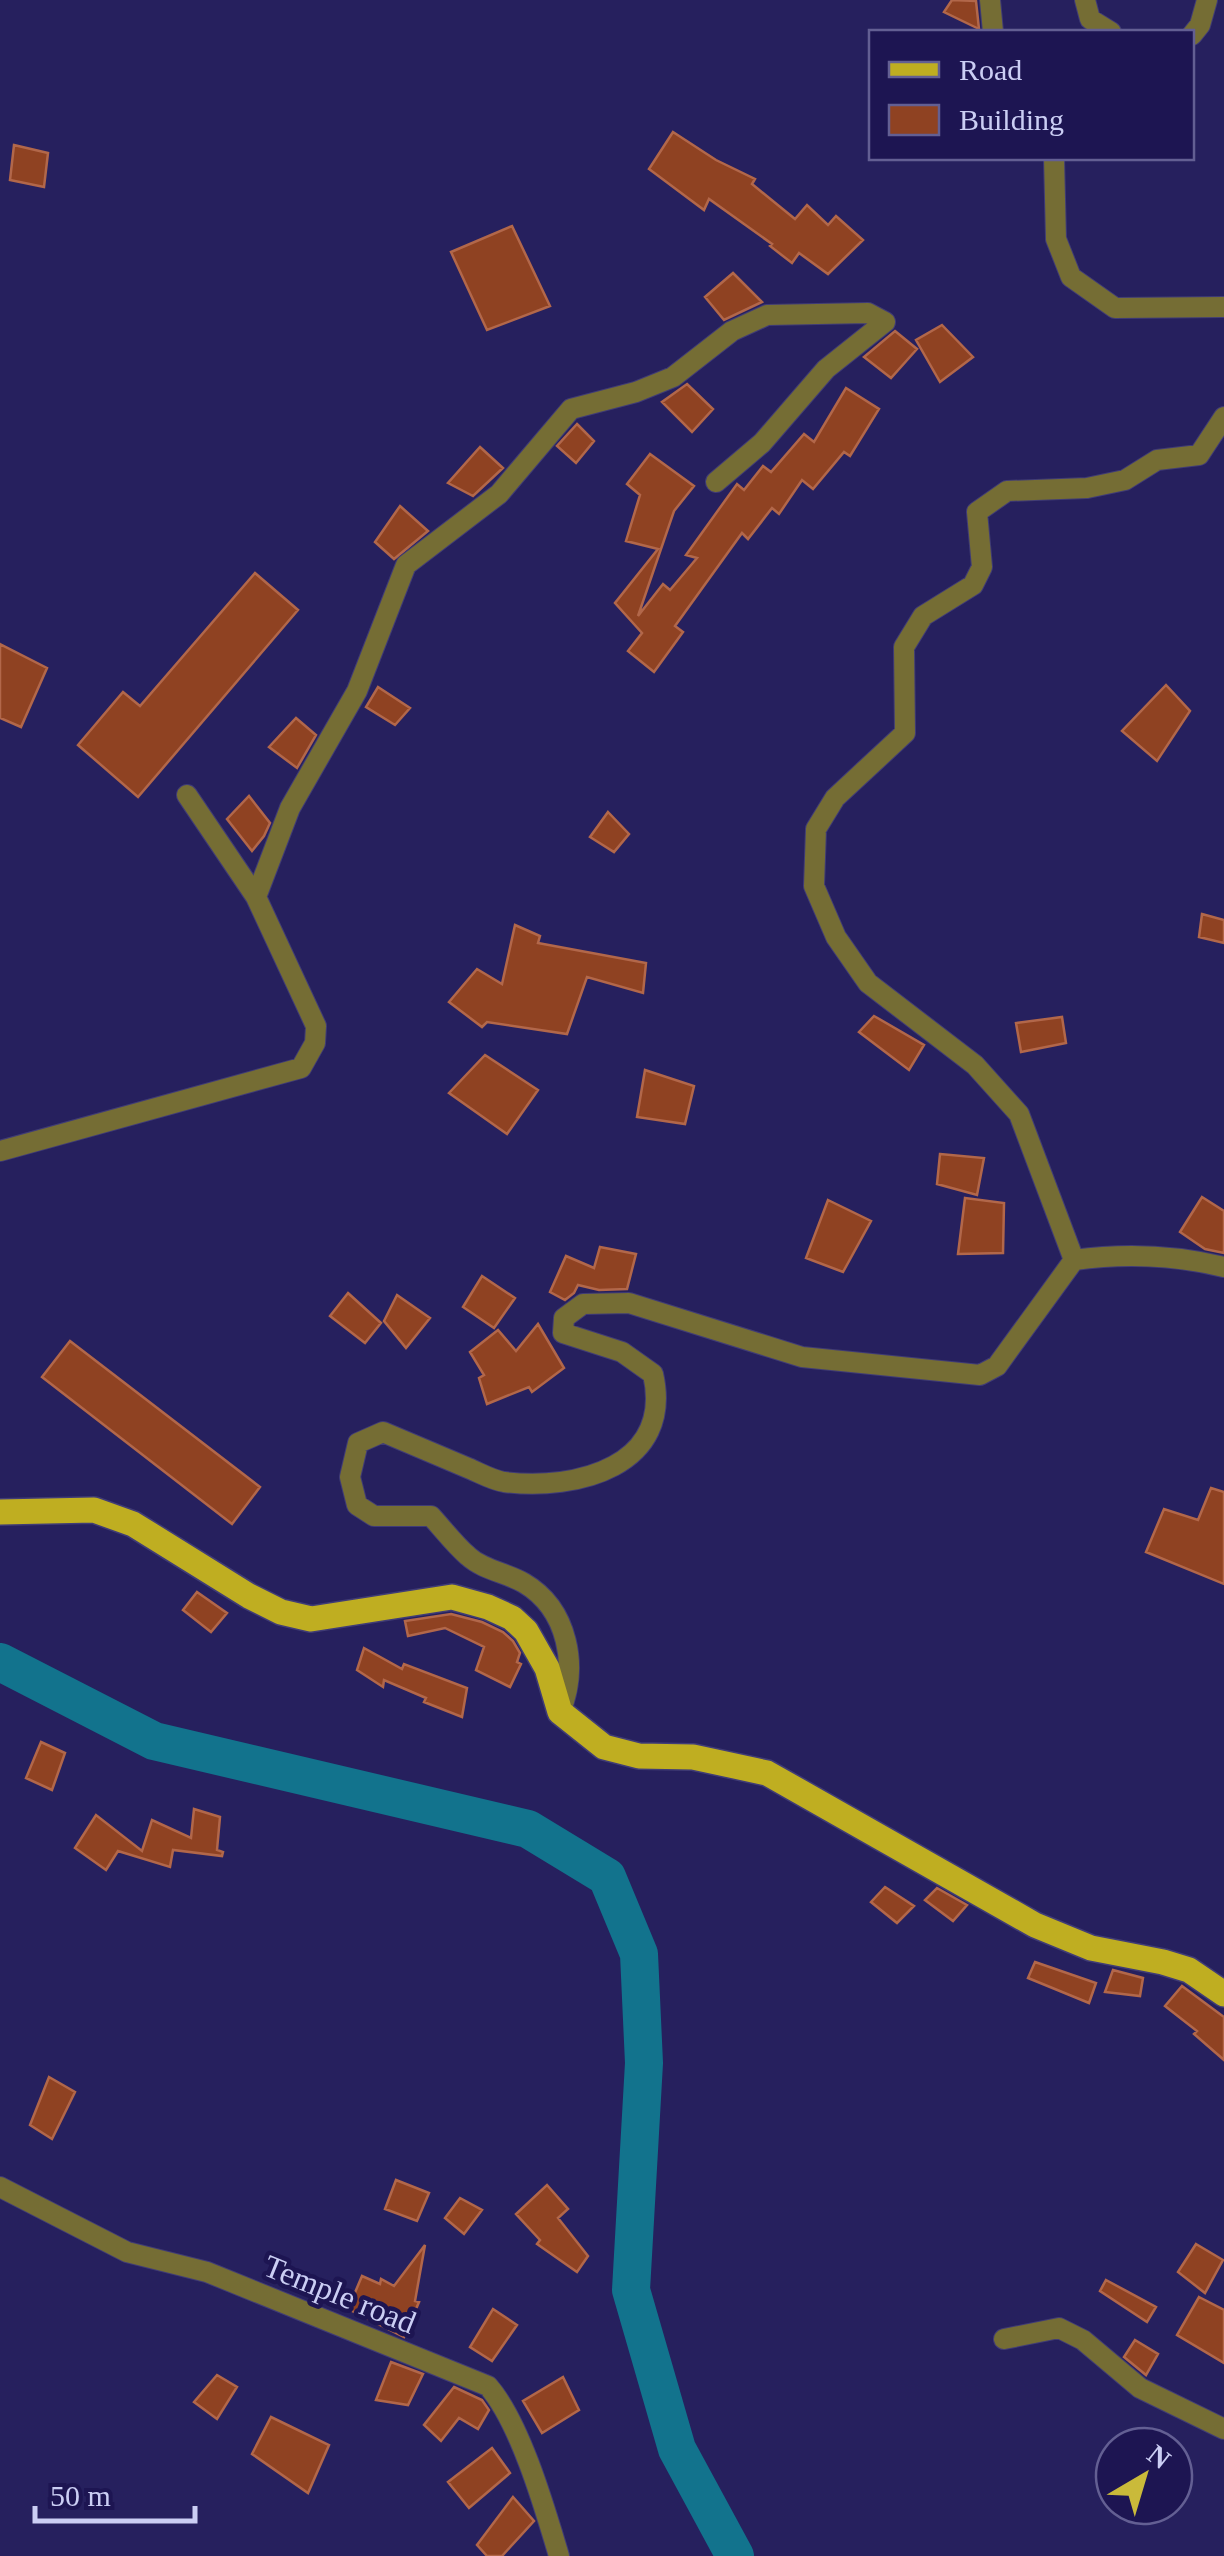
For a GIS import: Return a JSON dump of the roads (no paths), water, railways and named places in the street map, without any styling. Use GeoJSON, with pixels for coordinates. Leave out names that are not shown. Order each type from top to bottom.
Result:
{"type":"FeatureCollection","features":[{"type":"Feature","properties":{"kind":"main road"},"geometry":{"type":"LineString","coordinates":[[0,1512],[94,1510],[147,1532],[248,1596],[281,1612],[311,1619],[452,1597],[488,1607],[512,1618],[526,1631],[546,1668],[560,1712],[604,1748],[639,1756],[693,1757],[767,1772],[1035,1925],[1091,1948],[1188,1970],[1224,1994]]}},
{"type":"Feature","properties":{"kind":"street"},"geometry":{"type":"LineString","coordinates":[[990,0],[993,30]]}},
{"type":"Feature","properties":{"kind":"street"},"geometry":{"type":"LineString","coordinates":[[1085,0],[1090,19],[1108,30]]}},
{"type":"Feature","properties":{"kind":"street"},"geometry":{"type":"LineString","coordinates":[[1194,32],[1206,0]]}},
{"type":"Feature","properties":{"kind":"street"},"geometry":{"type":"LineString","coordinates":[[1054,160],[1056,239],[1071,276],[1115,308],[1224,307]]}},
{"type":"Feature","properties":{"kind":"street"},"geometry":{"type":"LineString","coordinates":[[256,897],[290,808],[357,691],[406,565],[499,494],[571,409],[672,378],[732,331],[767,315],[868,313],[885,322],[826,369],[762,443],[716,482]]}},
{"type":"Feature","properties":{"kind":"street"},"geometry":{"type":"LineString","coordinates":[[1074,1260],[1018,1114],[975,1065],[868,983],[836,937],[814,886],[816,830],[835,798],[906,733],[904,647],[922,616],[973,585],[982,567],[977,512],[1007,491],[1087,488],[1126,480],[1156,460],[1199,455],[1224,417]]}},
{"type":"Feature","properties":{"kind":"street"},"geometry":{"type":"LineString","coordinates":[[0,1152],[300,1068],[315,1044],[316,1026],[256,897],[186,795]]}},
{"type":"Feature","properties":{"kind":"street"},"geometry":{"type":"LineString","coordinates":[[560,1712],[570,1687],[567,1643],[552,1606],[525,1584],[470,1559],[432,1516],[374,1516],[357,1505],[350,1477],[358,1442],[384,1432],[501,1482],[565,1483],[628,1460],[651,1430],[659,1400],[653,1374],[622,1352],[564,1333],[564,1318],[583,1304],[629,1303],[802,1356],[980,1376],[997,1366],[1074,1260],[1126,1256],[1190,1259],[1224,1267]]}},
{"type":"Feature","properties":{"kind":"street","name":"Temple road"},"geometry":{"type":"LineString","coordinates":[[0,2187],[127,2252],[207,2272],[488,2386],[500,2400],[540,2495],[559,2556]]}},
{"type":"Feature","properties":{"kind":"street"},"geometry":{"type":"LineString","coordinates":[[1004,2339],[1059,2328],[1083,2340],[1140,2388],[1224,2429]]}},
{"type":"Feature","properties":{"kind":"waterway"},"geometry":{"type":"LineString","coordinates":[[0,1662],[154,1741],[528,1829],[607,1877],[639,1954],[644,2063],[631,2290],[677,2449],[735,2556]]}}]}
